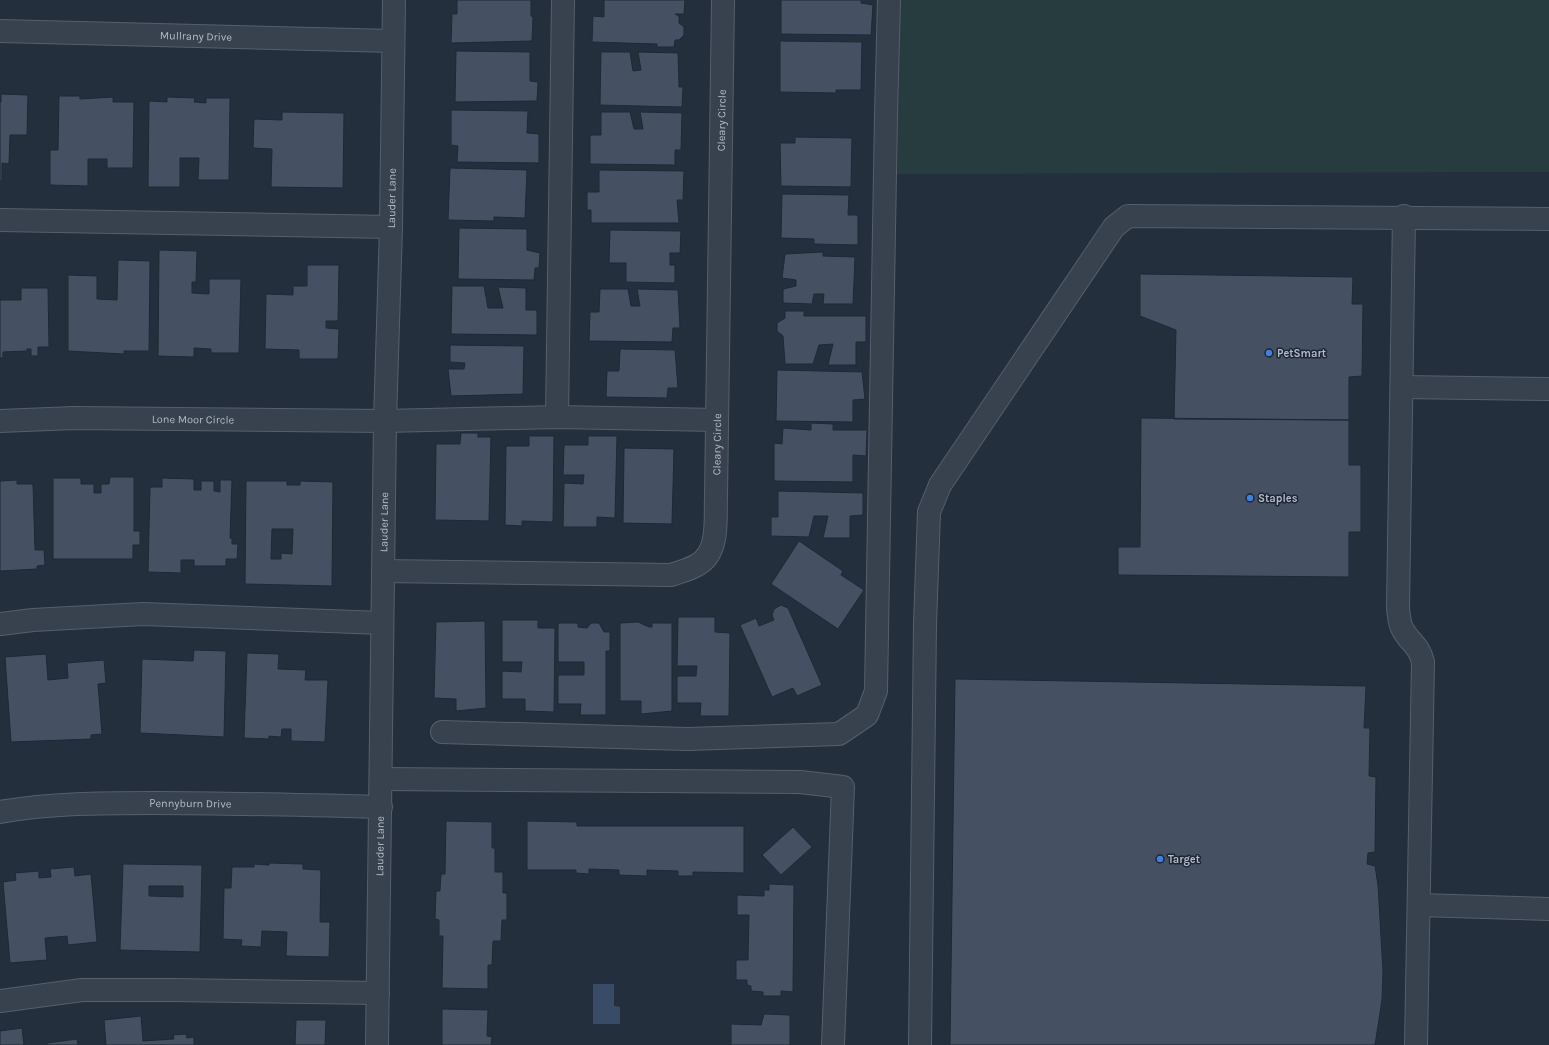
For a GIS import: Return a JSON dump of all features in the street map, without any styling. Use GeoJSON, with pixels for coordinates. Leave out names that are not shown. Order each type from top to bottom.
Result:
{"type":"FeatureCollection","features":[{"type":"Feature","properties":{"kind":"street","name":"Lauder Lane"},"geometry":{"type":"LineString","coordinates":[[377,1045],[385,421],[391,227],[394,0]]}},
{"type":"Feature","properties":{"kind":"street"},"geometry":{"type":"LineString","coordinates":[[557,417],[563,0]]}},
{"type":"Feature","properties":{"kind":"street","name":"Cleary Circle"},"geometry":{"type":"LineString","coordinates":[[383,571],[671,575],[698,565],[709,555],[714,540],[723,0]]}},
{"type":"Feature","properties":{"kind":"street"},"geometry":{"type":"LineString","coordinates":[[442,732],[688,739],[839,734],[867,715],[876,691],[889,0]]}},
{"type":"Feature","properties":{"kind":"street","name":"Mullrany Drive"},"geometry":{"type":"LineString","coordinates":[[0,31],[393,41]]}},
{"type":"Feature","properties":{"kind":"street"},"geometry":{"type":"LineString","coordinates":[[920,1045],[925,624],[930,512],[940,485],[1114,227],[1128,216],[1404,216],[1549,219]]}},
{"type":"Feature","properties":{"kind":"street"},"geometry":{"type":"LineString","coordinates":[[1404,216],[1398,608],[1399,619],[1403,630],[1421,652],[1423,662],[1416,1045]]}},
{"type":"Feature","properties":{"kind":"street"},"geometry":{"type":"LineString","coordinates":[[0,220],[391,227]]}},
{"type":"Feature","properties":{"kind":"street"},"geometry":{"type":"LineString","coordinates":[[1402,387],[1549,389]]}},
{"type":"Feature","properties":{"kind":"street","name":"Lone Moor Circle"},"geometry":{"type":"LineString","coordinates":[[0,421],[74,418],[385,421],[557,417],[717,420]]}},
{"type":"Feature","properties":{"kind":"street"},"geometry":{"type":"LineString","coordinates":[[0,624],[33,620],[143,614],[382,622]]}},
{"type":"Feature","properties":{"kind":"street"},"geometry":{"type":"LineString","coordinates":[[381,779],[800,782],[843,787],[832,1045]]}},
{"type":"Feature","properties":{"kind":"street","name":"Pennyburn Drive"},"geometry":{"type":"LineString","coordinates":[[0,812],[18,809],[94,803],[228,803],[381,807]]}},
{"type":"Feature","properties":{"kind":"street"},"geometry":{"type":"LineString","coordinates":[[1419,905],[1549,909]]}},
{"type":"Feature","properties":{"kind":"street"},"geometry":{"type":"LineString","coordinates":[[0,1001],[82,990],[378,993]]}},
{"type":"Feature","properties":{"kind":"green space"},"geometry":{"type":"Polygon","coordinates":[[[900,0],[1549,0],[1549,172],[897,174],[900,0]]]}},
{"type":"Feature","properties":{"kind":"water"},"geometry":{"type":"Polygon","coordinates":[[[593,984],[614,984],[614,1006],[620,1007],[620,1024],[593,1024],[593,984]]]}},
{"type":"Feature","properties":{"kind":"building"},"geometry":{"type":"Polygon","coordinates":[[[457,0],[531,0],[531,16],[533,17],[532,41],[451,43],[452,14],[457,14],[457,0]]]}},
{"type":"Feature","properties":{"kind":"building"},"geometry":{"type":"Polygon","coordinates":[[[604,0],[685,0],[684,14],[675,14],[679,16],[679,23],[684,27],[684,35],[679,40],[675,40],[674,47],[657,47],[657,44],[592,42],[593,16],[604,17],[604,0]]]}},
{"type":"Feature","properties":{"kind":"building"},"geometry":{"type":"Polygon","coordinates":[[[781,0],[861,0],[861,3],[873,5],[871,35],[781,34],[781,0]]]}},
{"type":"Feature","properties":{"kind":"building"},"geometry":{"type":"Polygon","coordinates":[[[780,41],[862,42],[861,90],[836,90],[836,93],[780,92],[780,41]]]}},
{"type":"Feature","properties":{"kind":"building"},"geometry":{"type":"Polygon","coordinates":[[[456,51],[530,52],[530,81],[538,82],[537,101],[455,102],[456,51]]]}},
{"type":"Feature","properties":{"kind":"building"},"geometry":{"type":"Polygon","coordinates":[[[601,52],[630,52],[633,71],[641,70],[638,52],[678,53],[679,87],[683,87],[682,107],[600,105],[601,52]]]}},
{"type":"Feature","properties":{"kind":"building"},"geometry":{"type":"Polygon","coordinates":[[[1,94],[28,95],[27,135],[10,135],[9,164],[2,163],[2,181],[0,181],[0,102],[1,94]]]}},
{"type":"Feature","properties":{"kind":"building"},"geometry":{"type":"Polygon","coordinates":[[[59,96],[80,96],[80,99],[113,97],[113,102],[134,102],[133,168],[107,168],[107,159],[88,159],[88,186],[50,185],[50,150],[58,150],[59,96]]]}},
{"type":"Feature","properties":{"kind":"building"},"geometry":{"type":"Polygon","coordinates":[[[167,97],[195,98],[194,102],[206,103],[206,98],[230,98],[229,180],[198,180],[199,158],[180,158],[180,187],[148,187],[149,101],[167,102],[167,97]]]}},
{"type":"Feature","properties":{"kind":"building"},"geometry":{"type":"Polygon","coordinates":[[[451,110],[528,111],[527,133],[539,134],[539,163],[457,162],[458,146],[451,145],[451,110]]]}},
{"type":"Feature","properties":{"kind":"building"},"geometry":{"type":"Polygon","coordinates":[[[282,112],[344,113],[343,188],[271,187],[272,149],[253,148],[254,119],[282,120],[282,112]]]}},
{"type":"Feature","properties":{"kind":"building"},"geometry":{"type":"Polygon","coordinates":[[[601,112],[630,112],[634,129],[643,129],[640,112],[682,113],[681,150],[675,150],[675,165],[590,164],[590,135],[601,135],[601,112]]]}},
{"type":"Feature","properties":{"kind":"building"},"geometry":{"type":"Polygon","coordinates":[[[795,137],[852,138],[851,187],[781,186],[780,143],[795,143],[795,137]]]}},
{"type":"Feature","properties":{"kind":"building"},"geometry":{"type":"Polygon","coordinates":[[[450,168],[527,170],[525,218],[494,217],[494,221],[448,220],[450,168]]]}},
{"type":"Feature","properties":{"kind":"building"},"geometry":{"type":"Polygon","coordinates":[[[599,170],[684,171],[683,200],[677,200],[679,223],[591,223],[591,210],[587,210],[587,192],[599,192],[599,170]]]}},
{"type":"Feature","properties":{"kind":"building"},"geometry":{"type":"Polygon","coordinates":[[[782,194],[849,195],[848,215],[858,215],[858,245],[814,244],[814,239],[781,238],[782,194]]]}},
{"type":"Feature","properties":{"kind":"building"},"geometry":{"type":"Polygon","coordinates":[[[459,228],[527,229],[527,250],[540,253],[539,268],[535,268],[534,280],[458,279],[459,228]]]}},
{"type":"Feature","properties":{"kind":"building"},"geometry":{"type":"Polygon","coordinates":[[[610,230],[681,231],[680,253],[670,253],[670,265],[675,265],[675,283],[626,282],[626,263],[609,263],[610,230]]]}},
{"type":"Feature","properties":{"kind":"building"},"geometry":{"type":"Polygon","coordinates":[[[159,250],[197,251],[196,282],[192,282],[192,293],[209,294],[209,279],[241,279],[239,353],[211,353],[211,349],[194,348],[194,357],[158,356],[159,250]]]}},
{"type":"Feature","properties":{"kind":"building"},"geometry":{"type":"Polygon","coordinates":[[[823,252],[823,256],[855,257],[853,304],[823,304],[824,294],[814,294],[812,304],[783,303],[783,289],[796,286],[796,280],[782,278],[785,254],[823,252]]]}},
{"type":"Feature","properties":{"kind":"building"},"geometry":{"type":"Polygon","coordinates":[[[118,260],[150,261],[149,351],[124,351],[124,354],[68,351],[68,275],[97,276],[97,299],[117,300],[118,260]]]}},
{"type":"Feature","properties":{"kind":"building"},"geometry":{"type":"Polygon","coordinates":[[[307,265],[339,265],[338,321],[326,321],[326,328],[339,329],[338,359],[299,359],[299,350],[265,349],[266,294],[293,295],[293,286],[307,286],[307,265]]]}},
{"type":"Feature","properties":{"kind":"building","name":"PetSmart"},"geometry":{"type":"Polygon","coordinates":[[[1140,274],[1353,277],[1352,304],[1363,304],[1362,376],[1349,377],[1349,420],[1174,419],[1176,330],[1140,316],[1140,274]]]}},
{"type":"Feature","properties":{"kind":"building"},"geometry":{"type":"Polygon","coordinates":[[[452,286],[484,286],[488,308],[503,308],[498,287],[526,288],[526,310],[537,310],[537,335],[451,334],[452,286]]]}},
{"type":"Feature","properties":{"kind":"building"},"geometry":{"type":"Polygon","coordinates":[[[21,288],[48,288],[49,347],[38,347],[38,356],[31,356],[31,349],[27,349],[27,351],[3,352],[3,358],[0,358],[0,300],[21,300],[21,288]]]}},
{"type":"Feature","properties":{"kind":"building"},"geometry":{"type":"Polygon","coordinates":[[[600,289],[628,289],[631,306],[640,306],[637,289],[678,290],[680,328],[673,328],[672,342],[589,341],[590,312],[599,312],[600,289]]]}},
{"type":"Feature","properties":{"kind":"building"},"geometry":{"type":"Polygon","coordinates":[[[785,311],[804,311],[804,316],[866,316],[866,342],[856,342],[856,365],[828,365],[833,344],[819,345],[813,364],[785,364],[783,336],[777,331],[777,323],[785,318],[785,311]]]}},
{"type":"Feature","properties":{"kind":"building"},"geometry":{"type":"Polygon","coordinates":[[[450,345],[524,346],[523,394],[451,396],[448,369],[464,369],[465,363],[450,362],[450,345]]]}},
{"type":"Feature","properties":{"kind":"building"},"geometry":{"type":"Polygon","coordinates":[[[620,349],[675,350],[678,388],[668,388],[667,398],[606,397],[607,371],[619,371],[620,349]]]}},
{"type":"Feature","properties":{"kind":"building"},"geometry":{"type":"Polygon","coordinates":[[[777,370],[862,372],[865,399],[853,400],[853,422],[776,421],[777,370]]]}},
{"type":"Feature","properties":{"kind":"building","name":"Staples"},"geometry":{"type":"Polygon","coordinates":[[[1141,418],[1349,420],[1349,465],[1361,465],[1361,532],[1349,532],[1349,577],[1118,575],[1118,547],[1140,547],[1141,418]]]}},
{"type":"Feature","properties":{"kind":"building"},"geometry":{"type":"Polygon","coordinates":[[[811,423],[833,424],[833,430],[867,430],[866,456],[853,455],[853,482],[774,481],[774,443],[782,444],[783,428],[811,430],[811,423]]]}},
{"type":"Feature","properties":{"kind":"building"},"geometry":{"type":"Polygon","coordinates":[[[461,433],[478,433],[478,437],[491,437],[489,521],[435,520],[436,444],[460,444],[461,433]]]}},
{"type":"Feature","properties":{"kind":"building"},"geometry":{"type":"Polygon","coordinates":[[[529,436],[554,436],[553,522],[522,521],[522,526],[505,525],[506,446],[529,446],[529,436]]]}},
{"type":"Feature","properties":{"kind":"building"},"geometry":{"type":"Polygon","coordinates":[[[588,436],[617,436],[615,518],[597,517],[597,527],[563,527],[564,483],[583,484],[584,475],[563,475],[564,445],[588,445],[588,436]]]}},
{"type":"Feature","properties":{"kind":"building"},"geometry":{"type":"Polygon","coordinates":[[[624,448],[674,449],[672,524],[623,523],[624,448]]]}},
{"type":"Feature","properties":{"kind":"building"},"geometry":{"type":"Polygon","coordinates":[[[110,477],[134,477],[134,531],[140,531],[140,545],[133,545],[133,559],[53,559],[53,478],[81,478],[81,484],[94,484],[94,493],[101,493],[101,484],[109,484],[110,477]]]}},
{"type":"Feature","properties":{"kind":"building"},"geometry":{"type":"Polygon","coordinates":[[[162,478],[194,479],[194,490],[201,490],[201,481],[214,481],[214,491],[220,492],[220,480],[232,480],[230,538],[232,538],[232,544],[238,544],[237,559],[226,559],[226,566],[194,566],[194,560],[181,560],[181,573],[148,572],[150,487],[162,487],[162,478]]]}},
{"type":"Feature","properties":{"kind":"building"},"geometry":{"type":"Polygon","coordinates":[[[17,480],[17,484],[33,484],[35,550],[44,550],[45,565],[37,566],[37,569],[0,571],[0,481],[17,480]]]}},
{"type":"Feature","properties":{"kind":"building"},"geometry":{"type":"Polygon","coordinates":[[[246,481],[287,481],[287,485],[300,485],[300,481],[333,482],[332,586],[245,584],[246,481]],[[272,529],[271,559],[281,559],[281,553],[292,554],[293,529],[272,529]]]}},
{"type":"Feature","properties":{"kind":"building"},"geometry":{"type":"Polygon","coordinates":[[[778,491],[863,493],[863,515],[850,516],[850,538],[823,538],[828,516],[814,516],[809,537],[771,536],[771,517],[778,517],[778,491]]]}},
{"type":"Feature","properties":{"kind":"building"},"geometry":{"type":"Polygon","coordinates":[[[799,541],[843,571],[841,575],[864,590],[838,629],[771,584],[799,541]]]}},
{"type":"Feature","properties":{"kind":"building"},"geometry":{"type":"Polygon","coordinates":[[[781,605],[788,608],[822,685],[797,696],[793,688],[772,697],[740,625],[756,618],[759,626],[774,620],[772,615],[774,609],[781,605]]]}},
{"type":"Feature","properties":{"kind":"building"},"geometry":{"type":"Polygon","coordinates":[[[678,617],[715,617],[715,632],[730,633],[729,716],[700,716],[701,703],[677,703],[677,676],[696,676],[697,666],[677,666],[678,617]]]}},
{"type":"Feature","properties":{"kind":"building"},"geometry":{"type":"Polygon","coordinates":[[[502,620],[538,620],[538,628],[555,628],[554,712],[525,711],[525,699],[502,699],[502,671],[521,672],[522,662],[502,662],[502,620]]]}},
{"type":"Feature","properties":{"kind":"building"},"geometry":{"type":"Polygon","coordinates":[[[485,621],[486,708],[456,711],[456,699],[434,698],[436,622],[485,621]]]}},
{"type":"Feature","properties":{"kind":"building"},"geometry":{"type":"Polygon","coordinates":[[[638,622],[649,627],[652,627],[652,623],[672,623],[672,711],[641,714],[641,701],[620,701],[620,623],[638,622]]]}},
{"type":"Feature","properties":{"kind":"building"},"geometry":{"type":"Polygon","coordinates":[[[558,623],[578,623],[578,627],[587,628],[591,623],[599,623],[604,632],[610,632],[610,651],[606,651],[606,715],[580,715],[581,704],[558,704],[558,675],[584,675],[584,662],[558,662],[558,623]]]}},
{"type":"Feature","properties":{"kind":"building"},"geometry":{"type":"Polygon","coordinates":[[[194,650],[226,651],[224,737],[140,733],[142,659],[193,661],[194,650]]]}},
{"type":"Feature","properties":{"kind":"building"},"geometry":{"type":"Polygon","coordinates":[[[247,653],[279,654],[278,669],[306,670],[305,680],[328,680],[325,742],[291,741],[291,729],[282,729],[281,737],[269,736],[269,739],[244,738],[247,653]]]}},
{"type":"Feature","properties":{"kind":"building"},"geometry":{"type":"Polygon","coordinates":[[[46,654],[48,680],[68,678],[67,663],[104,660],[106,683],[98,684],[102,734],[91,735],[91,739],[11,742],[5,657],[46,654]]]}},
{"type":"Feature","properties":{"kind":"building","name":"Target"},"geometry":{"type":"Polygon","coordinates":[[[955,679],[1366,686],[1364,728],[1370,728],[1369,776],[1376,777],[1375,852],[1368,853],[1367,864],[1375,866],[1378,885],[1383,971],[1382,1000],[1375,1045],[950,1045],[955,679]]]}},
{"type":"Feature","properties":{"kind":"building"},"geometry":{"type":"Polygon","coordinates":[[[446,821],[492,822],[492,848],[495,848],[495,872],[503,872],[503,893],[507,893],[507,920],[502,920],[501,941],[493,941],[492,965],[488,965],[488,989],[442,988],[443,936],[439,936],[439,920],[435,919],[436,891],[440,891],[441,874],[445,874],[446,821]]]}},
{"type":"Feature","properties":{"kind":"building"},"geometry":{"type":"Polygon","coordinates":[[[527,821],[577,822],[577,826],[744,826],[744,873],[693,872],[693,876],[678,876],[678,871],[647,870],[647,876],[619,875],[619,870],[589,869],[589,874],[576,873],[576,870],[527,870],[527,821]]]}},
{"type":"Feature","properties":{"kind":"building"},"geometry":{"type":"Polygon","coordinates":[[[793,827],[812,847],[781,875],[762,855],[793,827]]]}},
{"type":"Feature","properties":{"kind":"building"},"geometry":{"type":"Polygon","coordinates":[[[269,863],[303,864],[303,869],[321,870],[320,922],[330,922],[329,957],[286,956],[287,932],[262,931],[261,947],[241,946],[242,940],[223,939],[224,888],[231,888],[232,867],[254,867],[254,864],[269,865],[269,863]]]}},
{"type":"Feature","properties":{"kind":"building"},"geometry":{"type":"Polygon","coordinates":[[[123,864],[202,865],[200,952],[120,950],[123,864]],[[149,886],[149,896],[183,897],[183,886],[149,886]]]}},
{"type":"Feature","properties":{"kind":"building"},"geometry":{"type":"Polygon","coordinates":[[[74,867],[75,876],[91,874],[97,942],[68,945],[67,936],[45,938],[47,960],[10,963],[3,882],[16,880],[15,873],[39,871],[39,878],[51,877],[50,869],[74,867]]]}},
{"type":"Feature","properties":{"kind":"building"},"geometry":{"type":"Polygon","coordinates":[[[769,884],[794,885],[793,992],[781,991],[781,996],[763,996],[763,992],[751,991],[751,986],[747,985],[747,980],[736,980],[736,960],[748,960],[749,915],[737,915],[737,895],[764,896],[764,890],[769,890],[769,884]]]}},
{"type":"Feature","properties":{"kind":"building"},"geometry":{"type":"Polygon","coordinates":[[[442,1009],[488,1010],[487,1036],[492,1037],[491,1045],[442,1045],[442,1009]]]}},
{"type":"Feature","properties":{"kind":"building"},"geometry":{"type":"Polygon","coordinates":[[[764,1014],[790,1015],[790,1045],[731,1045],[731,1024],[761,1025],[764,1014]]]}},
{"type":"Feature","properties":{"kind":"building"},"geometry":{"type":"Polygon","coordinates":[[[141,1016],[143,1041],[174,1039],[173,1035],[186,1034],[187,1038],[194,1037],[194,1045],[106,1045],[104,1020],[141,1016]]]}},
{"type":"Feature","properties":{"kind":"building"},"geometry":{"type":"Polygon","coordinates":[[[296,1020],[326,1020],[325,1045],[295,1045],[296,1020]]]}},
{"type":"Feature","properties":{"kind":"building"},"geometry":{"type":"Polygon","coordinates":[[[22,1028],[24,1045],[0,1045],[0,1031],[22,1028]]]}},
{"type":"Feature","properties":{"kind":"building"},"geometry":{"type":"Polygon","coordinates":[[[77,1039],[78,1045],[47,1045],[47,1043],[77,1039]]]}},
{"type":"Feature","properties":{"kind":"place","name":"PetSmart"},"geometry":{"type":"Point","coordinates":[1269,353]}},
{"type":"Feature","properties":{"kind":"place","name":"Staples"},"geometry":{"type":"Point","coordinates":[1250,498]}},
{"type":"Feature","properties":{"kind":"place","name":"Target"},"geometry":{"type":"Point","coordinates":[1160,859]}}]}
